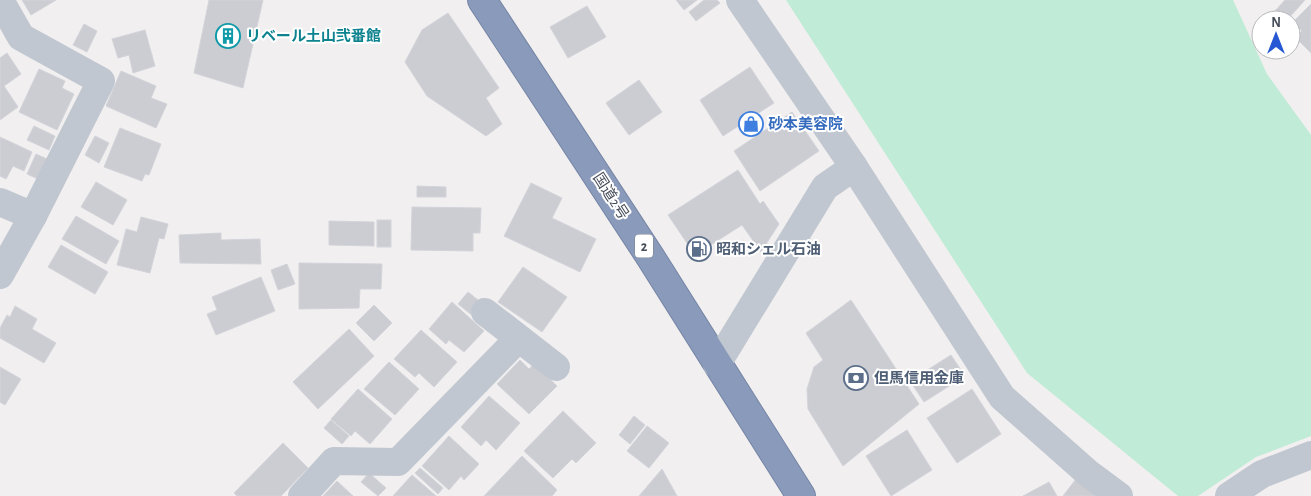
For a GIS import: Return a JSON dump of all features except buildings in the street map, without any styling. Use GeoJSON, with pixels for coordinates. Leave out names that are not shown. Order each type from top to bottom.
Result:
{"type":"FeatureCollection","features":[{"type":"Feature","properties":{"kind":"highway","name":"国道2号"},"geometry":{"type":"LineString","coordinates":[[482,0],[652,258],[801,496]]}},
{"type":"Feature","properties":{"kind":"street"},"geometry":{"type":"LineString","coordinates":[[0,0],[20,37],[101,81],[33,216],[0,275]]}},
{"type":"Feature","properties":{"kind":"street"},"geometry":{"type":"LineString","coordinates":[[740,0],[854,167],[1002,397],[1088,473],[1119,496]]}},
{"type":"Feature","properties":{"kind":"street"},"geometry":{"type":"LineString","coordinates":[[717,364],[825,187],[854,167]]}},
{"type":"Feature","properties":{"kind":"street"},"geometry":{"type":"LineString","coordinates":[[0,202],[33,216]]}},
{"type":"Feature","properties":{"kind":"street"},"geometry":{"type":"LineString","coordinates":[[485,312],[556,367]]}},
{"type":"Feature","properties":{"kind":"street"},"geometry":{"type":"LineString","coordinates":[[302,496],[334,461],[398,462],[518,339]]}},
{"type":"Feature","properties":{"kind":"street"},"geometry":{"type":"LineString","coordinates":[[1229,496],[1262,474],[1311,455]]}},
{"type":"Feature","properties":{"kind":"green space"},"geometry":{"type":"Polygon","coordinates":[[[786,0],[1233,0],[1251,39],[1251,60],[1261,60],[1267,74],[1311,135],[1311,436],[1256,457],[1198,496],[1178,496],[1027,373],[786,0]]]}},
{"type":"Feature","properties":{"kind":"place","name":"リベール土山弐番館"},"geometry":{"type":"Point","coordinates":[228,36]}},
{"type":"Feature","properties":{"kind":"place","name":"砂本美容院"},"geometry":{"type":"Point","coordinates":[751,124]}},
{"type":"Feature","properties":{"kind":"place","name":"昭和シェル石油"},"geometry":{"type":"Point","coordinates":[699,249]}},
{"type":"Feature","properties":{"kind":"place","name":"但馬信用金庫"},"geometry":{"type":"Point","coordinates":[856,378]}}]}
